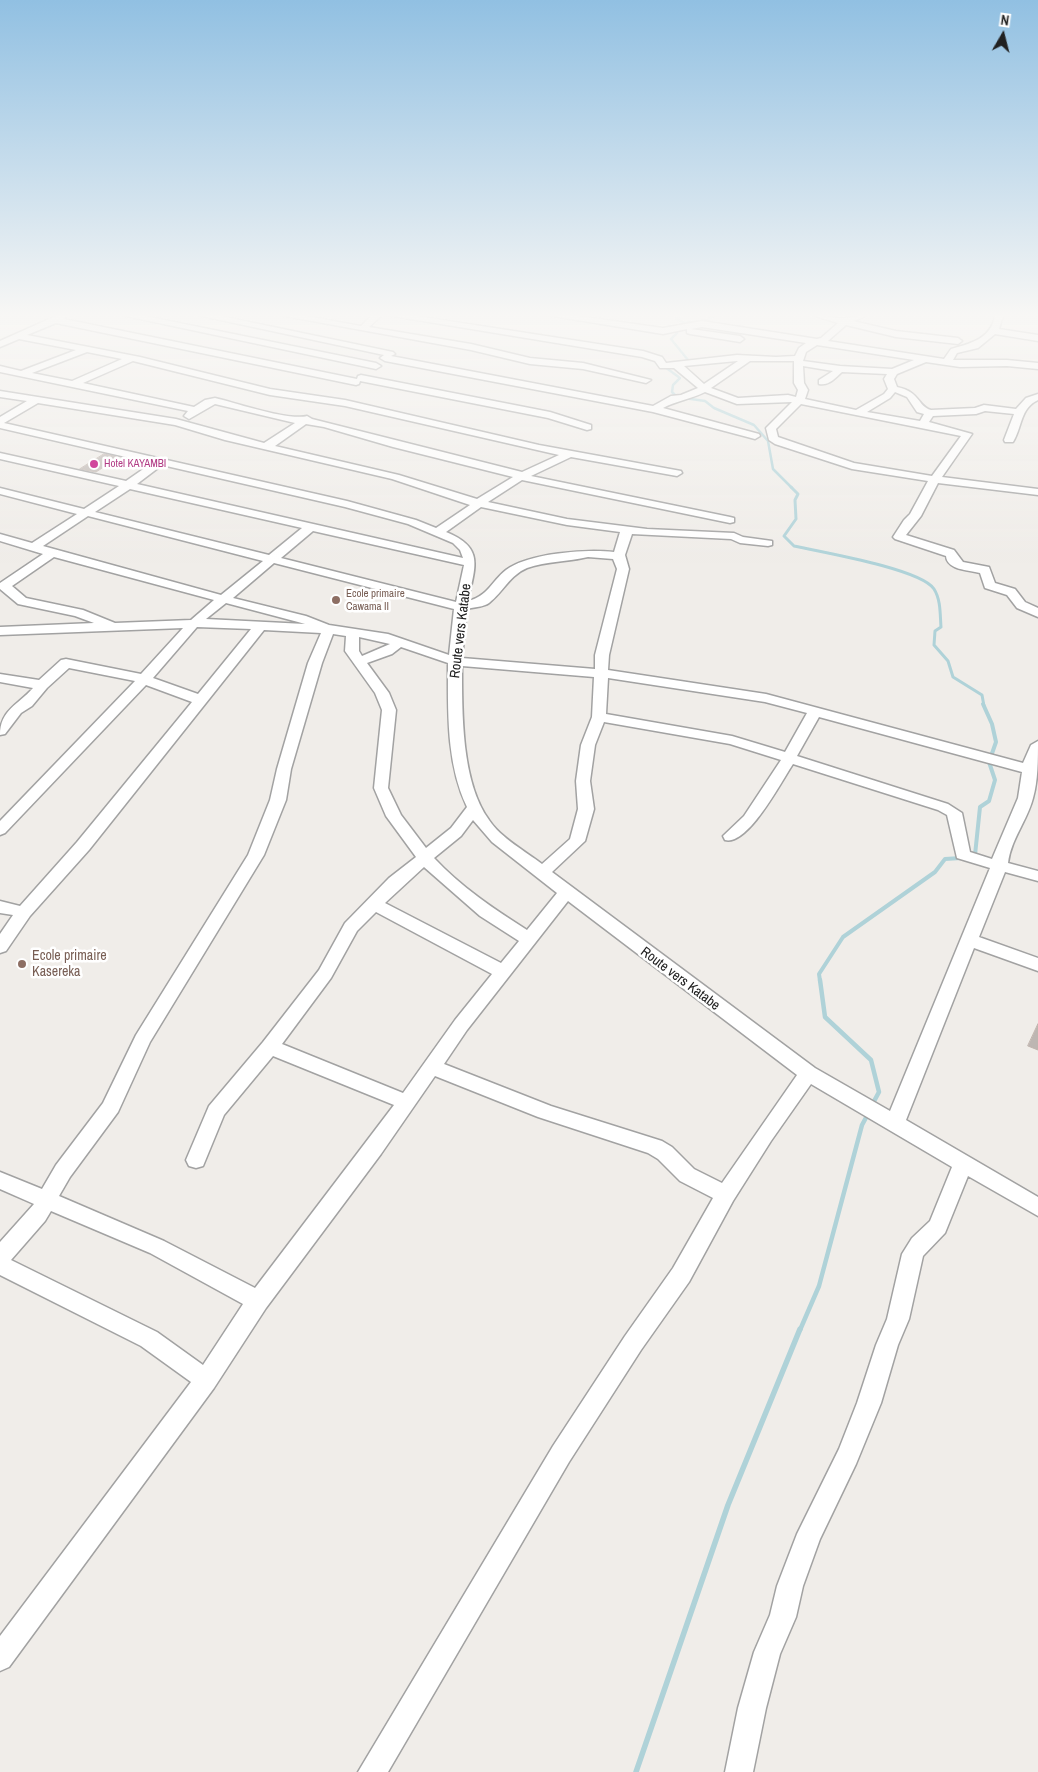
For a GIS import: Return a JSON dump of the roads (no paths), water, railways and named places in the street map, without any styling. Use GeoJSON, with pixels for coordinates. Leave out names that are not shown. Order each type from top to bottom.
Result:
{"type":"FeatureCollection","features":[{"type":"Feature","properties":{"kind":"street"},"geometry":{"type":"LineString","coordinates":[[28,398],[179,423],[229,438],[369,470],[452,496],[559,520],[627,530],[733,536],[740,540],[768,543]]}},
{"type":"Feature","properties":{"kind":"street"},"geometry":{"type":"LineString","coordinates":[[141,398],[196,410]]}},
{"type":"Feature","properties":{"kind":"street"},"geometry":{"type":"LineString","coordinates":[[267,446],[335,398]]}},
{"type":"Feature","properties":{"kind":"street"},"geometry":{"type":"LineString","coordinates":[[350,398],[570,452],[677,473]]}},
{"type":"Feature","properties":{"kind":"street"},"geometry":{"type":"LineString","coordinates":[[455,398],[550,415],[586,427]]}},
{"type":"Feature","properties":{"kind":"street"},"geometry":{"type":"LineString","coordinates":[[597,398],[654,409],[755,436]]}},
{"type":"Feature","properties":{"kind":"street"},"geometry":{"type":"LineString","coordinates":[[654,409],[673,398],[683,398]]}},
{"type":"Feature","properties":{"kind":"street"},"geometry":{"type":"LineString","coordinates":[[728,398],[737,401],[788,398],[826,408],[923,424],[967,434],[935,480],[926,500],[899,537],[950,553],[953,556],[952,559],[958,565],[985,570],[989,585],[1011,592],[1021,605],[1038,613]]}},
{"type":"Feature","properties":{"kind":"street"},"geometry":{"type":"LineString","coordinates":[[858,413],[884,398]]}},
{"type":"Feature","properties":{"kind":"street"},"geometry":{"type":"LineString","coordinates":[[915,398],[920,410],[930,413],[976,411],[983,408],[1018,412]]}},
{"type":"Feature","properties":{"kind":"street"},"geometry":{"type":"LineString","coordinates":[[1009,440],[1015,433],[1018,412],[1029,400],[1036,398]]}},
{"type":"Feature","properties":{"kind":"street"},"geometry":{"type":"LineString","coordinates":[[0,423],[38,399]]}},
{"type":"Feature","properties":{"kind":"street"},"geometry":{"type":"LineString","coordinates":[[800,400],[771,428],[772,437],[778,441],[819,453],[842,463],[935,480],[1038,492]]}},
{"type":"Feature","properties":{"kind":"street"},"geometry":{"type":"LineString","coordinates":[[179,423],[208,402],[215,401],[303,421],[326,424],[404,446],[512,472],[521,477],[730,520]]}},
{"type":"Feature","properties":{"kind":"street"},"geometry":{"type":"LineString","coordinates":[[923,424],[930,413]]}},
{"type":"Feature","properties":{"kind":"street"},"geometry":{"type":"LineString","coordinates":[[0,423],[347,504],[438,532],[457,541],[466,549],[470,563],[0,456]]}},
{"type":"Feature","properties":{"kind":"street"},"geometry":{"type":"LineString","coordinates":[[438,532],[508,483],[570,452]]}},
{"type":"Feature","properties":{"kind":"street"},"geometry":{"type":"LineString","coordinates":[[33,547],[127,486],[161,461]]}},
{"type":"Feature","properties":{"kind":"street"},"geometry":{"type":"LineString","coordinates":[[1,492],[461,607],[473,606],[484,601],[510,574],[522,566],[562,556],[573,558],[588,553],[618,556]]}},
{"type":"Feature","properties":{"kind":"street"},"geometry":{"type":"LineString","coordinates":[[0,830],[144,679],[193,624],[311,527]]}},
{"type":"Feature","properties":{"kind":"street"},"geometry":{"type":"LineString","coordinates":[[542,873],[577,841],[586,809],[583,781],[588,745],[599,717],[600,673],[612,608],[622,582],[623,569],[618,564],[618,556],[627,530]]}},
{"type":"Feature","properties":{"kind":"street"},"geometry":{"type":"LineString","coordinates":[[0,537],[223,600],[302,619],[327,629]]}},
{"type":"Feature","properties":{"kind":"street"},"geometry":{"type":"LineString","coordinates":[[0,549],[13,541]]}},
{"type":"Feature","properties":{"kind":"street"},"geometry":{"type":"LineString","coordinates":[[52,553],[2,585],[22,601],[79,613],[113,626]]}},
{"type":"Feature","properties":{"kind":"street","name":"Route vers Katabe"},"geometry":{"type":"LineString","coordinates":[[470,563],[461,607],[455,661],[455,727],[466,791],[482,822],[498,838],[566,892],[767,1045],[808,1073],[850,1098]]}},
{"type":"Feature","properties":{"kind":"street"},"geometry":{"type":"LineString","coordinates":[[0,631],[193,624],[327,629],[353,632],[401,642],[455,661],[600,673],[752,695],[1030,769]]}},
{"type":"Feature","properties":{"kind":"street"},"geometry":{"type":"LineString","coordinates":[[0,947],[24,912],[83,846],[260,626]]}},
{"type":"Feature","properties":{"kind":"street"},"geometry":{"type":"LineString","coordinates":[[0,1257],[47,1200],[63,1171],[111,1107],[142,1040],[256,855],[278,800],[284,769],[327,629]]}},
{"type":"Feature","properties":{"kind":"street"},"geometry":{"type":"LineString","coordinates":[[353,632],[351,646],[382,694],[389,710],[381,788],[394,816],[426,859],[441,875],[486,912],[530,940]]}},
{"type":"Feature","properties":{"kind":"street"},"geometry":{"type":"LineString","coordinates":[[359,661],[387,651],[401,642]]}},
{"type":"Feature","properties":{"kind":"street"},"geometry":{"type":"LineString","coordinates":[[0,731],[8,723],[14,710],[27,703],[62,666],[69,663],[144,679],[200,700]]}},
{"type":"Feature","properties":{"kind":"street"},"geometry":{"type":"LineString","coordinates":[[0,678],[42,686]]}},
{"type":"Feature","properties":{"kind":"street"},"geometry":{"type":"LineString","coordinates":[[731,836],[743,827],[788,760],[815,712]]}},
{"type":"Feature","properties":{"kind":"street"},"geometry":{"type":"LineString","coordinates":[[599,717],[714,736],[943,807],[954,813],[963,854],[967,858],[999,867],[1011,867],[1038,876]]}},
{"type":"Feature","properties":{"kind":"street"},"geometry":{"type":"LineString","coordinates":[[888,1119],[969,940],[999,867],[1000,855],[1007,836],[1019,816],[1032,800],[1030,769],[1038,745]]}},
{"type":"Feature","properties":{"kind":"street"},"geometry":{"type":"LineString","coordinates":[[196,1160],[216,1111],[270,1046],[325,974],[351,927],[395,882],[426,859],[456,832],[474,809]]}},
{"type":"Feature","properties":{"kind":"street"},"geometry":{"type":"LineString","coordinates":[[0,1658],[206,1380],[258,1300],[374,1148],[460,1025],[530,940],[566,892]]}},
{"type":"Feature","properties":{"kind":"street"},"geometry":{"type":"LineString","coordinates":[[374,904],[503,972]]}},
{"type":"Feature","properties":{"kind":"street"},"geometry":{"type":"LineString","coordinates":[[0,908],[24,912]]}},
{"type":"Feature","properties":{"kind":"street"},"geometry":{"type":"LineString","coordinates":[[969,940],[1038,965]]}},
{"type":"Feature","properties":{"kind":"street"},"geometry":{"type":"LineString","coordinates":[[270,1046],[406,1102]]}},
{"type":"Feature","properties":{"kind":"street"},"geometry":{"type":"LineString","coordinates":[[432,1066],[545,1112],[655,1147],[687,1175],[726,1195]]}},
{"type":"Feature","properties":{"kind":"street"},"geometry":{"type":"LineString","coordinates":[[372,1772],[561,1454],[633,1343],[681,1275],[726,1195],[764,1134],[808,1073]]}},
{"type":"Feature","properties":{"kind":"street"},"geometry":{"type":"LineString","coordinates":[[850,1098],[1038,1207]]}},
{"type":"Feature","properties":{"kind":"street"},"geometry":{"type":"LineString","coordinates":[[739,1772],[754,1698],[767,1652],[783,1617],[790,1586],[809,1534],[848,1456],[869,1403],[887,1345],[898,1319],[913,1254],[919,1244],[938,1227],[964,1163]]}},
{"type":"Feature","properties":{"kind":"street"},"geometry":{"type":"LineString","coordinates":[[0,1180],[157,1247],[258,1300]]}},
{"type":"Feature","properties":{"kind":"street"},"geometry":{"type":"LineString","coordinates":[[0,1265],[149,1339],[206,1380]]}},
{"type":"Feature","properties":{"kind":"waterway"},"geometry":{"type":"LineString","coordinates":[[684,398],[705,401],[714,408],[754,425],[768,441],[773,469],[798,494],[795,500],[796,519],[784,536],[794,546],[891,568],[925,582],[934,589],[939,603],[941,627],[935,631],[934,645],[948,661],[953,677],[982,695],[984,706]]}},
{"type":"Feature","properties":{"kind":"waterway"},"geometry":{"type":"LineString","coordinates":[[973,856],[975,855],[980,807],[989,801],[995,780],[989,762],[996,742],[992,724],[983,704]]}},
{"type":"Feature","properties":{"kind":"waterway"},"geometry":{"type":"LineString","coordinates":[[820,981],[819,974],[843,937],[935,872],[945,859],[961,858]]}},
{"type":"Feature","properties":{"kind":"waterway"},"geometry":{"type":"LineString","coordinates":[[820,980],[825,1017],[871,1060],[879,1092],[872,1105]]}},
{"type":"Feature","properties":{"kind":"waterway"},"geometry":{"type":"LineString","coordinates":[[800,1330],[819,1286],[862,1125],[868,1114]]}},
{"type":"Feature","properties":{"kind":"waterway"},"geometry":{"type":"LineString","coordinates":[[636,1772],[728,1505],[800,1329]]}},
{"type":"Feature","properties":{"kind":"place","name":"Hotel KAYAMBI"},"geometry":{"type":"Point","coordinates":[94,464]}},
{"type":"Feature","properties":{"kind":"place","name":"Ecole primaire Cawama II"},"geometry":{"type":"Point","coordinates":[336,600]}},
{"type":"Feature","properties":{"kind":"place","name":"Ecole primaire Kasereka"},"geometry":{"type":"Point","coordinates":[22,964]}}]}
